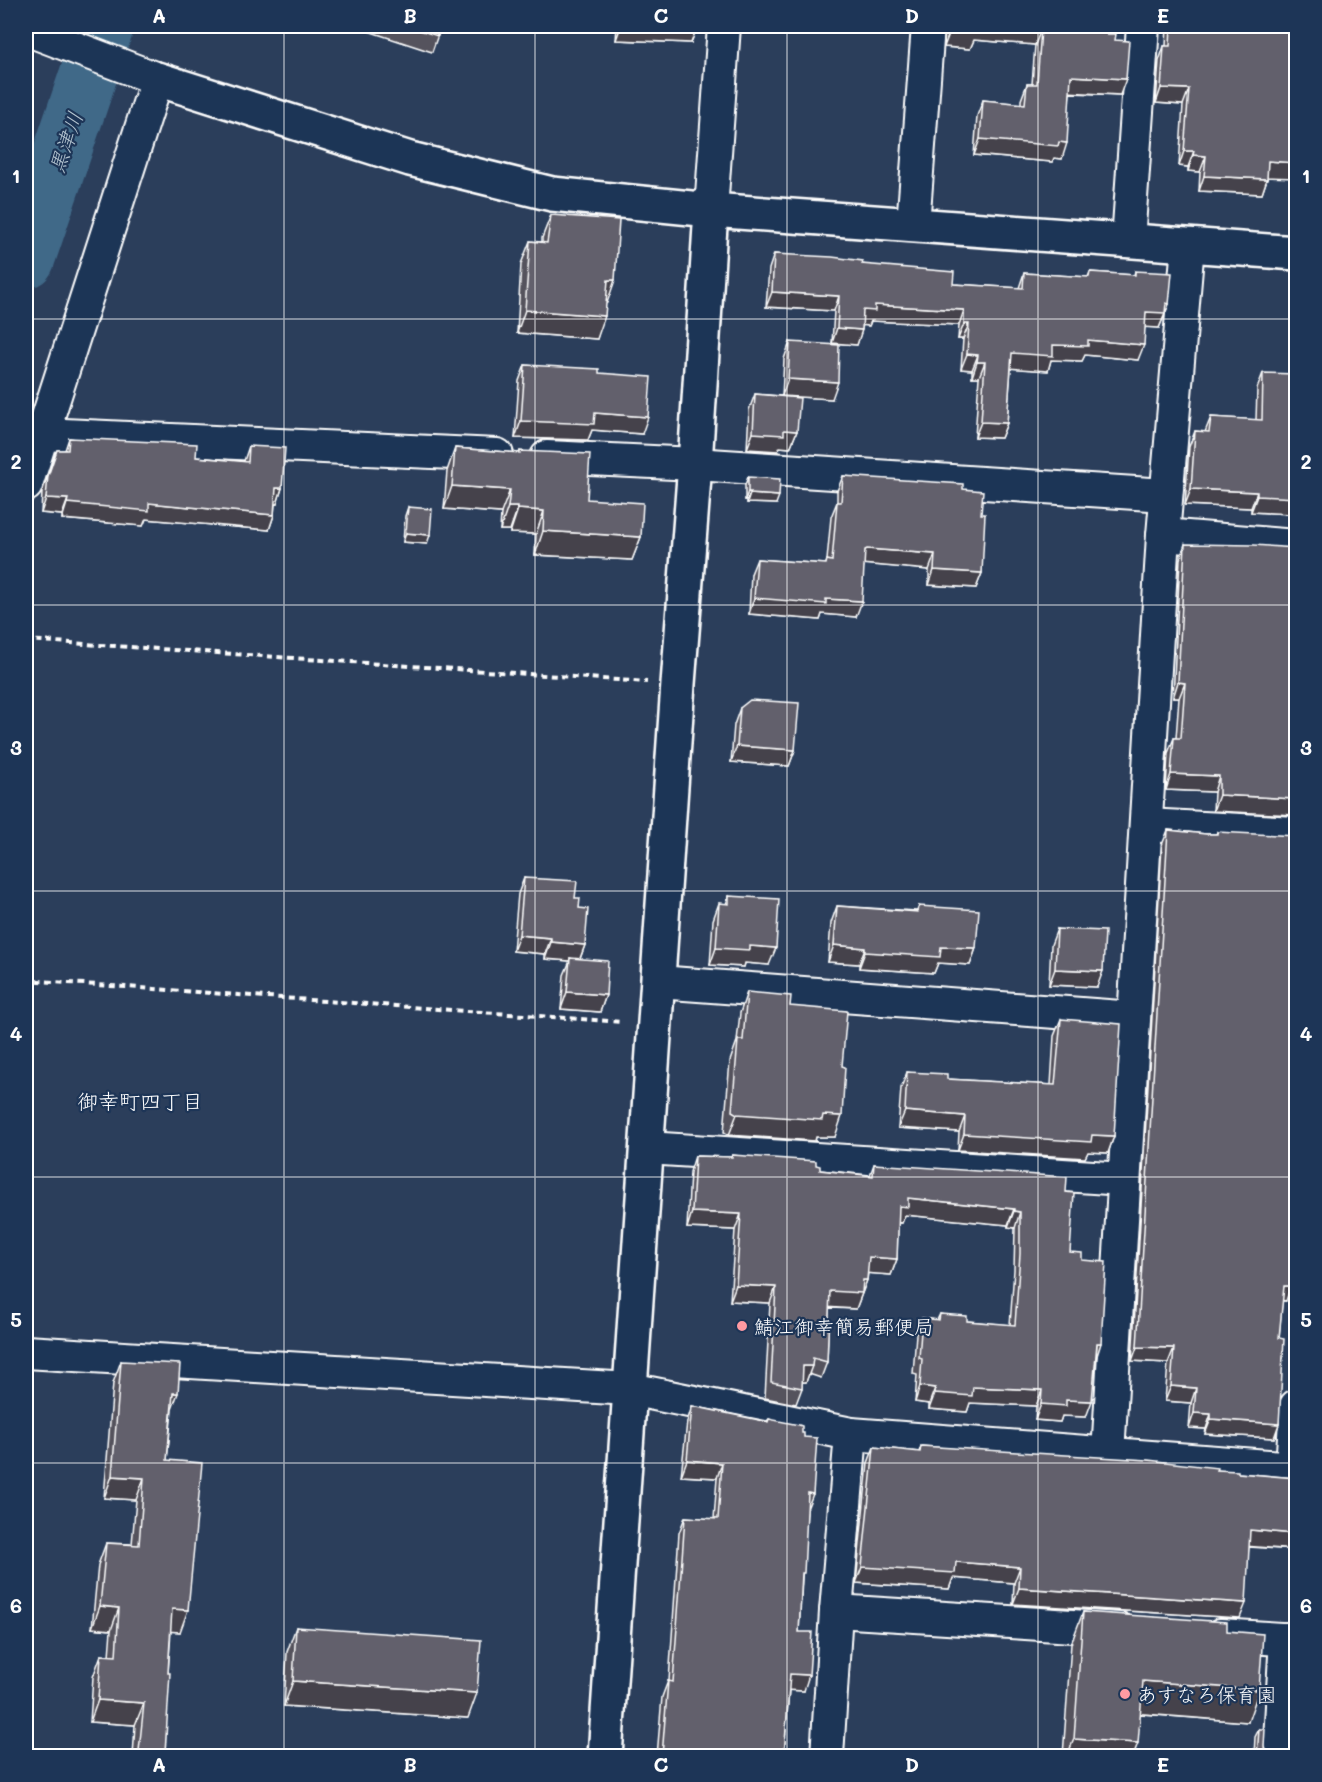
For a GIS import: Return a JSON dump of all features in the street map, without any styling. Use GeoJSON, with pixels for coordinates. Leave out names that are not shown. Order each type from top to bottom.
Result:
{"type":"FeatureCollection","features":[{"type":"Feature","properties":{"kind":"street"},"geometry":{"type":"LineString","coordinates":[[605,1756],[724,26]]}},
{"type":"Feature","properties":{"kind":"street"},"geometry":{"type":"LineString","coordinates":[[913,225],[928,26]]}},
{"type":"Feature","properties":{"kind":"street"},"geometry":{"type":"LineString","coordinates":[[1128,241],[1143,26]]}},
{"type":"Feature","properties":{"kind":"street"},"geometry":{"type":"LineString","coordinates":[[30,35],[410,159],[552,194],[711,210],[1296,253]]}},
{"type":"Feature","properties":{"kind":"street"},"geometry":{"type":"LineString","coordinates":[[26,485],[157,78]]}},
{"type":"Feature","properties":{"kind":"street"},"geometry":{"type":"LineString","coordinates":[[1108,1454],[1163,535],[1188,245]]}},
{"type":"Feature","properties":{"kind":"street"},"geometry":{"type":"LineString","coordinates":[[42,434],[695,464],[1166,495]]}},
{"type":"Feature","properties":{"kind":"street"},"geometry":{"type":"LineString","coordinates":[[1163,535],[1296,546]]}},
{"type":"Feature","properties":{"kind":"street"},"geometry":{"type":"LineString","coordinates":[[1146,825],[1296,833]]}},
{"type":"Feature","properties":{"kind":"street"},"geometry":{"type":"LineString","coordinates":[[658,982],[1134,1018]]}},
{"type":"Feature","properties":{"kind":"street"},"geometry":{"type":"LineString","coordinates":[[647,1148],[1124,1179]]}},
{"type":"Feature","properties":{"kind":"street"},"geometry":{"type":"LineString","coordinates":[[26,1352],[630,1389],[851,1434],[1294,1467],[1296,1406]]}},
{"type":"Feature","properties":{"kind":"street"},"geometry":{"type":"LineString","coordinates":[[827,1756],[836,1611],[851,1434]]}},
{"type":"Feature","properties":{"kind":"street"},"geometry":{"type":"LineString","coordinates":[[836,1611],[1144,1630]]}},
{"type":"Feature","properties":{"kind":"street"},"geometry":{"type":"LineString","coordinates":[[1191,1633],[1291,1640],[1279,1756]]}},
{"type":"Feature","properties":{"kind":"path"},"geometry":{"type":"LineString","coordinates":[[26,640],[678,684]]}},
{"type":"Feature","properties":{"kind":"path"},"geometry":{"type":"LineString","coordinates":[[26,981],[655,1024]]}},
{"type":"Feature","properties":{"kind":"building"},"geometry":{"type":"Polygon","coordinates":[[[407,26],[441,26],[438,36],[407,26]]]}},
{"type":"Feature","properties":{"kind":"building"},"geometry":{"type":"Polygon","coordinates":[[[950,26],[977,26],[976,33],[950,31],[950,26]]]}},
{"type":"Feature","properties":{"kind":"building"},"geometry":{"type":"Polygon","coordinates":[[[995,26],[1107,26],[1107,34],[1116,34],[1115,40],[1129,41],[1126,79],[1071,76],[1067,143],[1059,142],[1058,146],[980,139],[983,100],[1025,104],[1027,84],[1037,84],[1041,29],[995,26]]]}},
{"type":"Feature","properties":{"kind":"building"},"geometry":{"type":"Polygon","coordinates":[[[1171,26],[1296,26],[1296,163],[1268,161],[1267,179],[1204,176],[1206,156],[1193,155],[1194,151],[1184,151],[1189,89],[1161,88],[1164,46],[1170,46],[1171,26]]]}},
{"type":"Feature","properties":{"kind":"building"},"geometry":{"type":"Polygon","coordinates":[[[551,215],[619,220],[615,280],[608,280],[605,316],[525,310],[530,241],[547,243],[551,215]]]}},
{"type":"Feature","properties":{"kind":"building"},"geometry":{"type":"Polygon","coordinates":[[[774,254],[832,257],[863,261],[862,264],[954,272],[953,284],[1023,288],[1024,273],[1089,277],[1090,272],[1135,275],[1135,271],[1172,273],[1169,304],[1166,303],[1165,313],[1146,312],[1144,345],[1088,340],[1088,346],[1053,345],[1053,356],[1012,353],[1007,423],[981,422],[985,362],[977,362],[978,355],[967,354],[969,324],[964,324],[964,310],[875,305],[875,311],[863,310],[862,330],[837,328],[839,296],[772,292],[774,254]]]}},
{"type":"Feature","properties":{"kind":"building"},"geometry":{"type":"Polygon","coordinates":[[[790,342],[839,345],[838,382],[788,379],[790,342]]]}},
{"type":"Feature","properties":{"kind":"building"},"geometry":{"type":"Polygon","coordinates":[[[525,365],[599,369],[599,373],[651,377],[648,417],[595,413],[594,424],[521,421],[525,365]]]}},
{"type":"Feature","properties":{"kind":"building"},"geometry":{"type":"Polygon","coordinates":[[[1263,373],[1296,374],[1296,498],[1257,496],[1257,492],[1191,489],[1195,431],[1209,432],[1211,417],[1262,420],[1263,373]]]}},
{"type":"Feature","properties":{"kind":"building"},"geometry":{"type":"Polygon","coordinates":[[[755,394],[800,398],[797,431],[784,430],[784,435],[753,433],[755,394]]]}},
{"type":"Feature","properties":{"kind":"building"},"geometry":{"type":"Polygon","coordinates":[[[69,438],[197,444],[196,457],[248,462],[249,446],[285,448],[282,488],[276,488],[274,515],[149,503],[149,511],[67,503],[68,499],[46,498],[48,476],[57,450],[68,450],[69,438]]]}},
{"type":"Feature","properties":{"kind":"building"},"geometry":{"type":"Polygon","coordinates":[[[455,448],[520,453],[520,451],[590,454],[587,499],[643,503],[641,537],[543,531],[544,511],[508,507],[510,490],[452,486],[455,448]]]}},
{"type":"Feature","properties":{"kind":"building"},"geometry":{"type":"Polygon","coordinates":[[[843,476],[963,484],[963,489],[983,491],[981,514],[985,514],[982,573],[934,570],[935,554],[867,549],[865,550],[862,601],[826,599],[826,604],[754,598],[757,559],[826,564],[827,560],[832,561],[837,502],[841,502],[843,476]]]}},
{"type":"Feature","properties":{"kind":"building"},"geometry":{"type":"Polygon","coordinates":[[[748,477],[780,479],[779,496],[750,494],[748,477]]]}},
{"type":"Feature","properties":{"kind":"building"},"geometry":{"type":"Polygon","coordinates":[[[408,507],[432,509],[430,535],[406,533],[408,507]]]}},
{"type":"Feature","properties":{"kind":"building"},"geometry":{"type":"Polygon","coordinates":[[[1185,544],[1296,548],[1296,799],[1219,795],[1219,776],[1171,774],[1174,738],[1181,738],[1185,683],[1178,682],[1185,544]]]}},
{"type":"Feature","properties":{"kind":"building"},"geometry":{"type":"Polygon","coordinates":[[[750,700],[799,703],[795,750],[737,746],[740,708],[750,700]]]}},
{"type":"Feature","properties":{"kind":"building"},"geometry":{"type":"Polygon","coordinates":[[[1168,830],[1206,834],[1217,834],[1217,832],[1296,836],[1294,1162],[1296,1162],[1296,1193],[1294,1228],[1296,1229],[1296,1258],[1294,1258],[1291,1286],[1284,1286],[1279,1338],[1284,1339],[1279,1424],[1211,1419],[1211,1414],[1194,1413],[1196,1388],[1171,1386],[1174,1348],[1137,1347],[1168,830]]]}},
{"type":"Feature","properties":{"kind":"building"},"geometry":{"type":"Polygon","coordinates":[[[524,878],[577,881],[575,898],[580,898],[579,908],[588,909],[585,945],[551,942],[551,938],[519,935],[524,878]]]}},
{"type":"Feature","properties":{"kind":"building"},"geometry":{"type":"Polygon","coordinates":[[[729,896],[779,899],[776,948],[750,946],[750,950],[716,948],[719,903],[729,904],[729,896]]]}},
{"type":"Feature","properties":{"kind":"building"},"geometry":{"type":"Polygon","coordinates":[[[837,906],[918,912],[919,906],[979,910],[976,948],[941,947],[940,957],[865,952],[865,948],[834,945],[837,906]]]}},
{"type":"Feature","properties":{"kind":"building"},"geometry":{"type":"Polygon","coordinates":[[[1057,929],[1105,931],[1103,971],[1055,969],[1057,929]]]}},
{"type":"Feature","properties":{"kind":"building"},"geometry":{"type":"Polygon","coordinates":[[[570,958],[608,961],[606,995],[567,992],[570,958]]]}},
{"type":"Feature","properties":{"kind":"building"},"geometry":{"type":"Polygon","coordinates":[[[747,992],[791,996],[790,1006],[847,1011],[842,1066],[845,1067],[842,1116],[823,1115],[822,1120],[737,1114],[732,1111],[738,1040],[743,1040],[747,992]]]}},
{"type":"Feature","properties":{"kind":"building"},"geometry":{"type":"Polygon","coordinates":[[[1061,1019],[1121,1024],[1114,1136],[1092,1135],[1091,1142],[964,1134],[965,1116],[905,1111],[907,1072],[947,1074],[947,1079],[1055,1085],[1061,1019]]]}},
{"type":"Feature","properties":{"kind":"building"},"geometry":{"type":"Polygon","coordinates":[[[732,1155],[816,1161],[820,1170],[873,1176],[874,1164],[1067,1177],[1066,1192],[1074,1193],[1070,1252],[1082,1253],[1082,1260],[1106,1262],[1101,1343],[1097,1343],[1092,1401],[1066,1400],[1066,1406],[1041,1404],[1042,1390],[973,1387],[972,1396],[935,1393],[935,1388],[920,1386],[922,1359],[919,1358],[922,1318],[939,1320],[940,1314],[967,1316],[967,1321],[1015,1325],[1020,1254],[1020,1212],[1014,1209],[908,1198],[908,1207],[899,1206],[897,1259],[869,1257],[867,1280],[863,1280],[862,1293],[830,1291],[827,1362],[813,1358],[812,1366],[803,1366],[802,1388],[771,1382],[776,1287],[736,1285],[741,1214],[692,1212],[695,1156],[732,1157],[732,1155]]]}},
{"type":"Feature","properties":{"kind":"building"},"geometry":{"type":"Polygon","coordinates":[[[121,1361],[180,1364],[178,1393],[173,1393],[167,1460],[202,1463],[188,1610],[172,1609],[165,1753],[139,1751],[144,1703],[98,1700],[101,1655],[116,1656],[119,1608],[100,1606],[106,1543],[139,1545],[144,1478],[112,1476],[121,1361]]]}},
{"type":"Feature","properties":{"kind":"building"},"geometry":{"type":"Polygon","coordinates":[[[692,1406],[768,1422],[769,1419],[799,1425],[802,1426],[804,1437],[817,1438],[813,1494],[808,1493],[799,1632],[812,1632],[809,1675],[790,1674],[784,1756],[662,1756],[668,1681],[673,1682],[685,1517],[718,1519],[722,1463],[687,1460],[692,1406]]]}},
{"type":"Feature","properties":{"kind":"building"},"geometry":{"type":"Polygon","coordinates":[[[921,1446],[1148,1460],[1218,1468],[1217,1470],[1238,1471],[1238,1473],[1296,1478],[1296,1534],[1250,1530],[1246,1603],[1019,1588],[1020,1567],[956,1562],[955,1573],[862,1567],[874,1447],[920,1452],[921,1446]]]}},
{"type":"Feature","properties":{"kind":"building"},"geometry":{"type":"Polygon","coordinates":[[[1083,1612],[1227,1622],[1227,1631],[1263,1634],[1259,1690],[1143,1681],[1138,1743],[1074,1739],[1083,1612]]]}},
{"type":"Feature","properties":{"kind":"building"},"geometry":{"type":"Polygon","coordinates":[[[296,1627],[481,1640],[477,1693],[293,1681],[296,1627]]]}},
{"type":"Feature","properties":{"kind":"building"},"geometry":{"type":"Polygon","coordinates":[[[1259,1729],[1265,1729],[1264,1747],[1267,1756],[1257,1756],[1259,1729]]]}},
{"type":"Feature","properties":{"kind":"waterway","name":"黒津川"},"geometry":{"type":"LineString","coordinates":[[26,259],[105,26]]}},
{"type":"Feature","properties":{"kind":"place","name":"鯖江御幸簡易郵便局"},"geometry":{"type":"Point","coordinates":[742,1326]}},
{"type":"Feature","properties":{"kind":"place","name":"あすなろ保育園"},"geometry":{"type":"Point","coordinates":[1125,1694]}},
{"type":"Feature","properties":{"kind":"district","name":"御幸町四丁目"},"geometry":{"type":"Point","coordinates":[140,1100]}}]}
